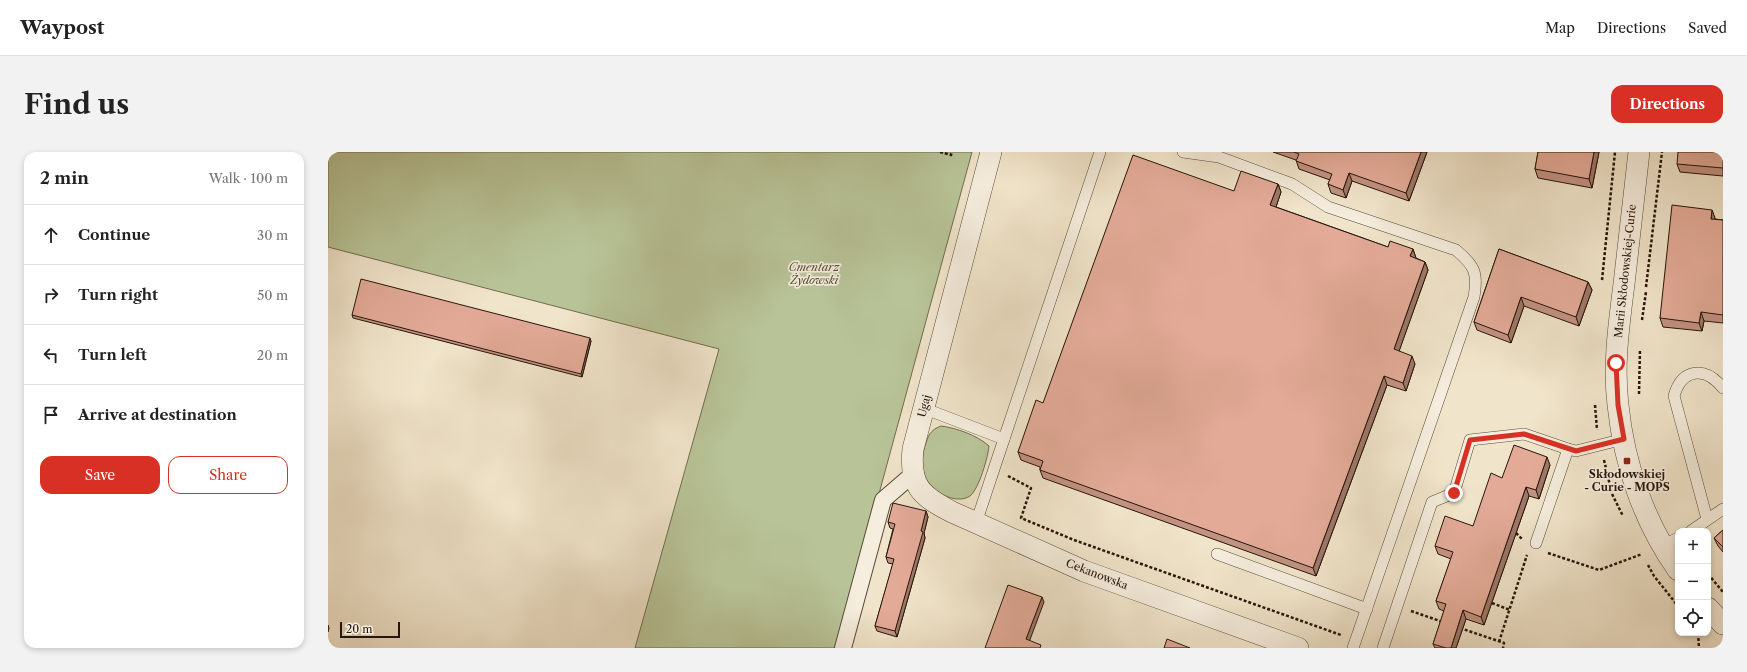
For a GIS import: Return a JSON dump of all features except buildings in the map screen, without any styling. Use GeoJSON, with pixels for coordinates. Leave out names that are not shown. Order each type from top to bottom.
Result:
{"type":"FeatureCollection","features":[{"type":"Feature","properties":{"kind":"street","name":"Ugaj"},"geometry":{"type":"LineString","coordinates":[[912,475],[912,449],[991,152]]}},
{"type":"Feature","properties":{"kind":"street","name":"Marii Skłodowskiej-Curie"},"geometry":{"type":"LineString","coordinates":[[1639,152],[1616,363],[1618,405],[1627,461],[1641,501],[1670,542],[1676,564]]}},
{"type":"Feature","properties":{"kind":"street","name":"Cekanowska"},"geometry":{"type":"LineString","coordinates":[[912,475],[926,496],[935,503],[976,523],[1084,571],[1298,648]]}},
{"type":"Feature","properties":{"kind":"street"},"geometry":{"type":"LineString","coordinates":[[843,648],[883,500],[912,475]]}},
{"type":"Feature","properties":{"kind":"street"},"geometry":{"type":"LineString","coordinates":[[1711,611],[1723,624]]}},
{"type":"Feature","properties":{"kind":"lane"},"geometry":{"type":"LineString","coordinates":[[976,523],[1100,152]]}},
{"type":"Feature","properties":{"kind":"lane"},"geometry":{"type":"LineString","coordinates":[[1183,152],[1219,157],[1292,184],[1328,207],[1456,250],[1467,259],[1475,270],[1476,284],[1474,297],[1354,644]]}},
{"type":"Feature","properties":{"kind":"lane"},"geometry":{"type":"LineString","coordinates":[[1707,519],[1674,396],[1677,385],[1684,376],[1697,373],[1707,374],[1716,380],[1723,388]]}},
{"type":"Feature","properties":{"kind":"lane"},"geometry":{"type":"LineString","coordinates":[[923,408],[1004,439]]}},
{"type":"Feature","properties":{"kind":"lane"},"geometry":{"type":"LineString","coordinates":[[1383,648],[1432,502],[1454,493],[1470,440],[1524,434],[1576,451],[1624,439]]}},
{"type":"Feature","properties":{"kind":"lane"},"geometry":{"type":"LineString","coordinates":[[1531,543],[1568,448]]}},
{"type":"Feature","properties":{"kind":"lane"},"geometry":{"type":"LineString","coordinates":[[1695,528],[1723,509]]}},
{"type":"Feature","properties":{"kind":"lane"},"geometry":{"type":"LineString","coordinates":[[1217,554],[1367,609]]}},
{"type":"Feature","properties":{"kind":"path"},"geometry":{"type":"LineString","coordinates":[[940,152],[951,155],[952,152]]}},
{"type":"Feature","properties":{"kind":"path"},"geometry":{"type":"LineString","coordinates":[[1641,327],[1662,152]]}},
{"type":"Feature","properties":{"kind":"path"},"geometry":{"type":"LineString","coordinates":[[1639,396],[1640,343]]}},
{"type":"Feature","properties":{"kind":"path"},"geometry":{"type":"LineString","coordinates":[[1004,474],[1031,488],[1020,518],[1074,540],[1354,644]]}},
{"type":"Feature","properties":{"kind":"path"},"geometry":{"type":"LineString","coordinates":[[1516,533],[1531,543]]}},
{"type":"Feature","properties":{"kind":"path"},"geometry":{"type":"LineString","coordinates":[[1072,545],[1074,540]]}},
{"type":"Feature","properties":{"kind":"path"},"geometry":{"type":"LineString","coordinates":[[1544,552],[1599,570],[1642,554]]}},
{"type":"Feature","properties":{"kind":"path"},"geometry":{"type":"LineString","coordinates":[[1499,642],[1528,554]]}},
{"type":"Feature","properties":{"kind":"path"},"geometry":{"type":"LineString","coordinates":[[1711,578],[1723,592]]}},
{"type":"Feature","properties":{"kind":"path"},"geometry":{"type":"LineString","coordinates":[[1492,603],[1510,610]]}},
{"type":"Feature","properties":{"kind":"path"},"geometry":{"type":"LineString","coordinates":[[1397,606],[1448,624]]}},
{"type":"Feature","properties":{"kind":"path"},"geometry":{"type":"LineString","coordinates":[[1455,626],[1504,643],[1503,648]]}},
{"type":"Feature","properties":{"kind":"path"},"geometry":{"type":"LineString","coordinates":[[1698,636],[1699,648]]}},
{"type":"Feature","properties":{"kind":"green space","name":"Cmentarz Żydowski"},"geometry":{"type":"Polygon","coordinates":[[[328,152],[972,152],[837,648],[635,648],[719,349],[328,247],[328,152]]]}},
{"type":"Feature","properties":{"kind":"green space"},"geometry":{"type":"Polygon","coordinates":[[[941,426],[953,428],[966,433],[989,446],[985,465],[977,487],[970,496],[964,499],[950,498],[937,491],[925,476],[922,465],[927,439],[932,431],[941,426]]]}},
{"type":"Feature","properties":{"kind":"place","name":"Skłodowskiej - Curie - MOPS"},"geometry":{"type":"Point","coordinates":[1627,461]}},
{"type":"Feature","properties":{"kind":"route"},"geometry":{"type":"LineString","coordinates":[[1454,493],[1470,440],[1524,434],[1576,451],[1624,439],[1618,405],[1616,363]]}}]}
